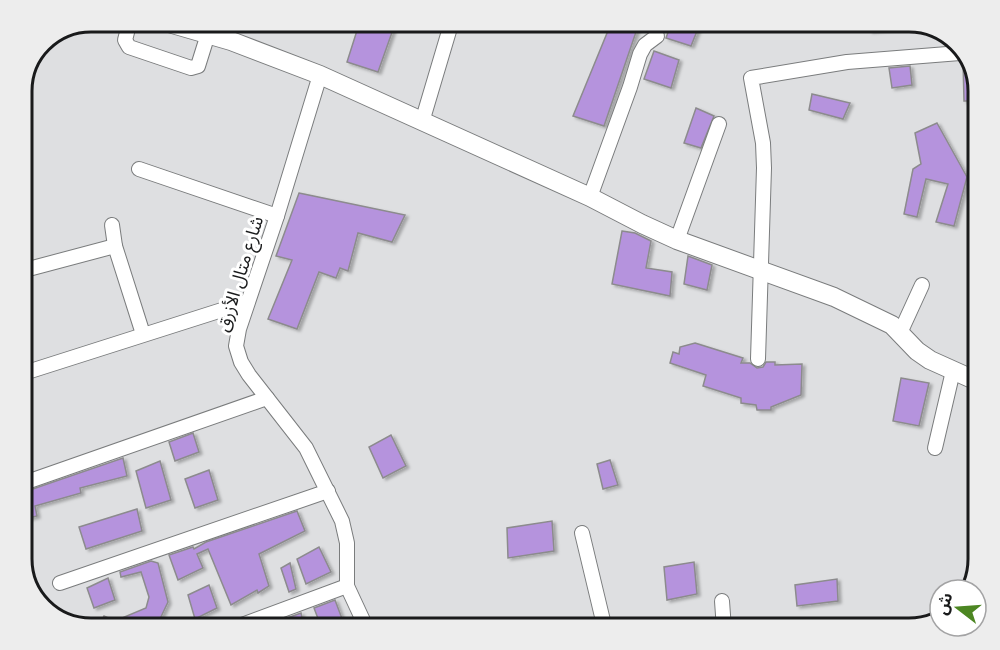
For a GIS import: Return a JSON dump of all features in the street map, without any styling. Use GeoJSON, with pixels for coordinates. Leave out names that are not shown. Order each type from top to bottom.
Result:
{"type":"FeatureCollection","features":[{"type":"Feature","properties":{"kind":"main road"},"geometry":{"type":"LineString","coordinates":[[214,32],[320,75],[590,197],[677,240],[740,264],[801,283],[861,309],[892,325],[917,351],[968,377]]}},
{"type":"Feature","properties":{"kind":"street"},"geometry":{"type":"LineString","coordinates":[[127,32],[125,40],[129,47],[191,68],[198,66],[203,32]]}},
{"type":"Feature","properties":{"kind":"street"},"geometry":{"type":"LineString","coordinates":[[422,122],[445,32]]}},
{"type":"Feature","properties":{"kind":"street"},"geometry":{"type":"LineString","coordinates":[[590,197],[640,54],[645,45],[657,36]]}},
{"type":"Feature","properties":{"kind":"street"},"geometry":{"type":"LineString","coordinates":[[758,359],[762,270],[763,143],[751,78],[848,62],[956,53]]}},
{"type":"Feature","properties":{"kind":"street","name":"شارع متال الأزرق"},"geometry":{"type":"LineString","coordinates":[[320,75],[277,216],[247,302],[236,346],[245,368],[306,448],[342,521],[347,543],[347,586]]}},
{"type":"Feature","properties":{"kind":"street"},"geometry":{"type":"LineString","coordinates":[[677,240],[719,124]]}},
{"type":"Feature","properties":{"kind":"street"},"geometry":{"type":"LineString","coordinates":[[139,169],[277,216]]}},
{"type":"Feature","properties":{"kind":"street"},"geometry":{"type":"LineString","coordinates":[[112,225],[115,246],[143,334]]}},
{"type":"Feature","properties":{"kind":"street"},"geometry":{"type":"LineString","coordinates":[[32,268],[115,246]]}},
{"type":"Feature","properties":{"kind":"street"},"geometry":{"type":"LineString","coordinates":[[900,333],[922,285]]}},
{"type":"Feature","properties":{"kind":"street"},"geometry":{"type":"LineString","coordinates":[[32,370],[247,302]]}},
{"type":"Feature","properties":{"kind":"street"},"geometry":{"type":"LineString","coordinates":[[935,448],[953,371]]}},
{"type":"Feature","properties":{"kind":"street"},"geometry":{"type":"LineString","coordinates":[[32,480],[267,398]]}},
{"type":"Feature","properties":{"kind":"street"},"geometry":{"type":"LineString","coordinates":[[60,583],[328,491]]}},
{"type":"Feature","properties":{"kind":"street"},"geometry":{"type":"LineString","coordinates":[[582,533],[602,618]]}},
{"type":"Feature","properties":{"kind":"street"},"geometry":{"type":"LineString","coordinates":[[261,618],[347,586],[362,618]]}},
{"type":"Feature","properties":{"kind":"street"},"geometry":{"type":"LineString","coordinates":[[722,601],[723,618]]}},
{"type":"Feature","properties":{"kind":"building"},"geometry":{"type":"Polygon","coordinates":[[[357,32],[392,32],[378,72],[347,62],[357,32]]]}},
{"type":"Feature","properties":{"kind":"building"},"geometry":{"type":"Polygon","coordinates":[[[607,32],[636,32],[604,126],[573,116],[607,32]]]}},
{"type":"Feature","properties":{"kind":"building"},"geometry":{"type":"Polygon","coordinates":[[[668,32],[697,32],[691,46],[666,38],[668,32]]]}},
{"type":"Feature","properties":{"kind":"building"},"geometry":{"type":"Polygon","coordinates":[[[654,51],[679,60],[671,88],[644,79],[654,51]]]}},
{"type":"Feature","properties":{"kind":"building"},"geometry":{"type":"Polygon","coordinates":[[[910,66],[912,85],[892,88],[889,68],[910,66]]]}},
{"type":"Feature","properties":{"kind":"building"},"geometry":{"type":"Polygon","coordinates":[[[963,67],[968,90],[968,101],[964,101],[963,67]]]}},
{"type":"Feature","properties":{"kind":"building"},"geometry":{"type":"Polygon","coordinates":[[[812,94],[850,103],[843,119],[809,110],[812,94]]]}},
{"type":"Feature","properties":{"kind":"building"},"geometry":{"type":"Polygon","coordinates":[[[696,108],[714,116],[701,148],[684,143],[696,108]]]}},
{"type":"Feature","properties":{"kind":"building"},"geometry":{"type":"Polygon","coordinates":[[[937,123],[967,177],[954,226],[936,222],[948,184],[926,179],[917,217],[904,214],[913,169],[921,164],[915,133],[937,123]]]}},
{"type":"Feature","properties":{"kind":"building"},"geometry":{"type":"Polygon","coordinates":[[[299,193],[405,215],[392,242],[358,233],[348,271],[340,268],[336,278],[319,272],[297,329],[268,319],[292,260],[276,256],[299,193]]]}},
{"type":"Feature","properties":{"kind":"building"},"geometry":{"type":"Polygon","coordinates":[[[622,231],[635,233],[651,241],[646,268],[672,272],[670,296],[612,284],[622,231]]]}},
{"type":"Feature","properties":{"kind":"building"},"geometry":{"type":"Polygon","coordinates":[[[688,256],[712,265],[707,290],[684,284],[688,256]]]}},
{"type":"Feature","properties":{"kind":"building"},"geometry":{"type":"Polygon","coordinates":[[[695,343],[743,358],[741,363],[750,363],[757,368],[763,367],[766,362],[775,362],[775,365],[802,364],[801,395],[771,407],[771,410],[757,410],[756,405],[741,403],[741,398],[703,386],[706,375],[670,363],[673,352],[679,354],[680,347],[695,343]]]}},
{"type":"Feature","properties":{"kind":"building"},"geometry":{"type":"Polygon","coordinates":[[[901,378],[929,383],[919,426],[893,421],[901,378]]]}},
{"type":"Feature","properties":{"kind":"building"},"geometry":{"type":"Polygon","coordinates":[[[193,433],[199,452],[175,461],[169,442],[193,433]]]}},
{"type":"Feature","properties":{"kind":"building"},"geometry":{"type":"Polygon","coordinates":[[[391,435],[406,466],[383,478],[369,447],[391,435]]]}},
{"type":"Feature","properties":{"kind":"building"},"geometry":{"type":"Polygon","coordinates":[[[123,458],[127,476],[80,488],[81,493],[35,506],[37,516],[32,517],[32,489],[123,458]]]}},
{"type":"Feature","properties":{"kind":"building"},"geometry":{"type":"Polygon","coordinates":[[[610,460],[618,485],[603,489],[597,464],[610,460]]]}},
{"type":"Feature","properties":{"kind":"building"},"geometry":{"type":"Polygon","coordinates":[[[160,461],[171,500],[146,508],[136,471],[160,461]]]}},
{"type":"Feature","properties":{"kind":"building"},"geometry":{"type":"Polygon","coordinates":[[[209,470],[218,500],[195,508],[185,479],[209,470]]]}},
{"type":"Feature","properties":{"kind":"building"},"geometry":{"type":"Polygon","coordinates":[[[137,509],[142,531],[86,549],[79,527],[137,509]]]}},
{"type":"Feature","properties":{"kind":"building"},"geometry":{"type":"Polygon","coordinates":[[[297,511],[305,531],[259,554],[269,586],[258,593],[257,590],[231,605],[208,549],[197,554],[203,568],[178,580],[169,555],[193,547],[194,549],[206,542],[297,511]]]}},
{"type":"Feature","properties":{"kind":"building"},"geometry":{"type":"Polygon","coordinates":[[[552,521],[554,551],[508,558],[507,528],[552,521]]]}},
{"type":"Feature","properties":{"kind":"building"},"geometry":{"type":"Polygon","coordinates":[[[319,547],[331,572],[306,584],[297,559],[319,547]]]}},
{"type":"Feature","properties":{"kind":"building"},"geometry":{"type":"Polygon","coordinates":[[[151,561],[158,563],[168,602],[160,618],[122,618],[146,608],[149,597],[141,572],[121,577],[120,572],[151,561]]]}},
{"type":"Feature","properties":{"kind":"building"},"geometry":{"type":"Polygon","coordinates":[[[694,562],[697,594],[667,600],[664,567],[694,562]]]}},
{"type":"Feature","properties":{"kind":"building"},"geometry":{"type":"Polygon","coordinates":[[[290,563],[296,589],[289,592],[281,568],[290,563]]]}},
{"type":"Feature","properties":{"kind":"building"},"geometry":{"type":"Polygon","coordinates":[[[108,578],[115,600],[94,608],[87,588],[108,578]]]}},
{"type":"Feature","properties":{"kind":"building"},"geometry":{"type":"Polygon","coordinates":[[[837,579],[838,601],[797,606],[795,585],[837,579]]]}},
{"type":"Feature","properties":{"kind":"building"},"geometry":{"type":"Polygon","coordinates":[[[209,585],[217,608],[195,618],[188,595],[209,585]]]}},
{"type":"Feature","properties":{"kind":"building"},"geometry":{"type":"Polygon","coordinates":[[[335,600],[342,618],[318,618],[314,608],[335,600]]]}},
{"type":"Feature","properties":{"kind":"building"},"geometry":{"type":"Polygon","coordinates":[[[301,613],[302,618],[287,618],[301,613]]]}}]}
